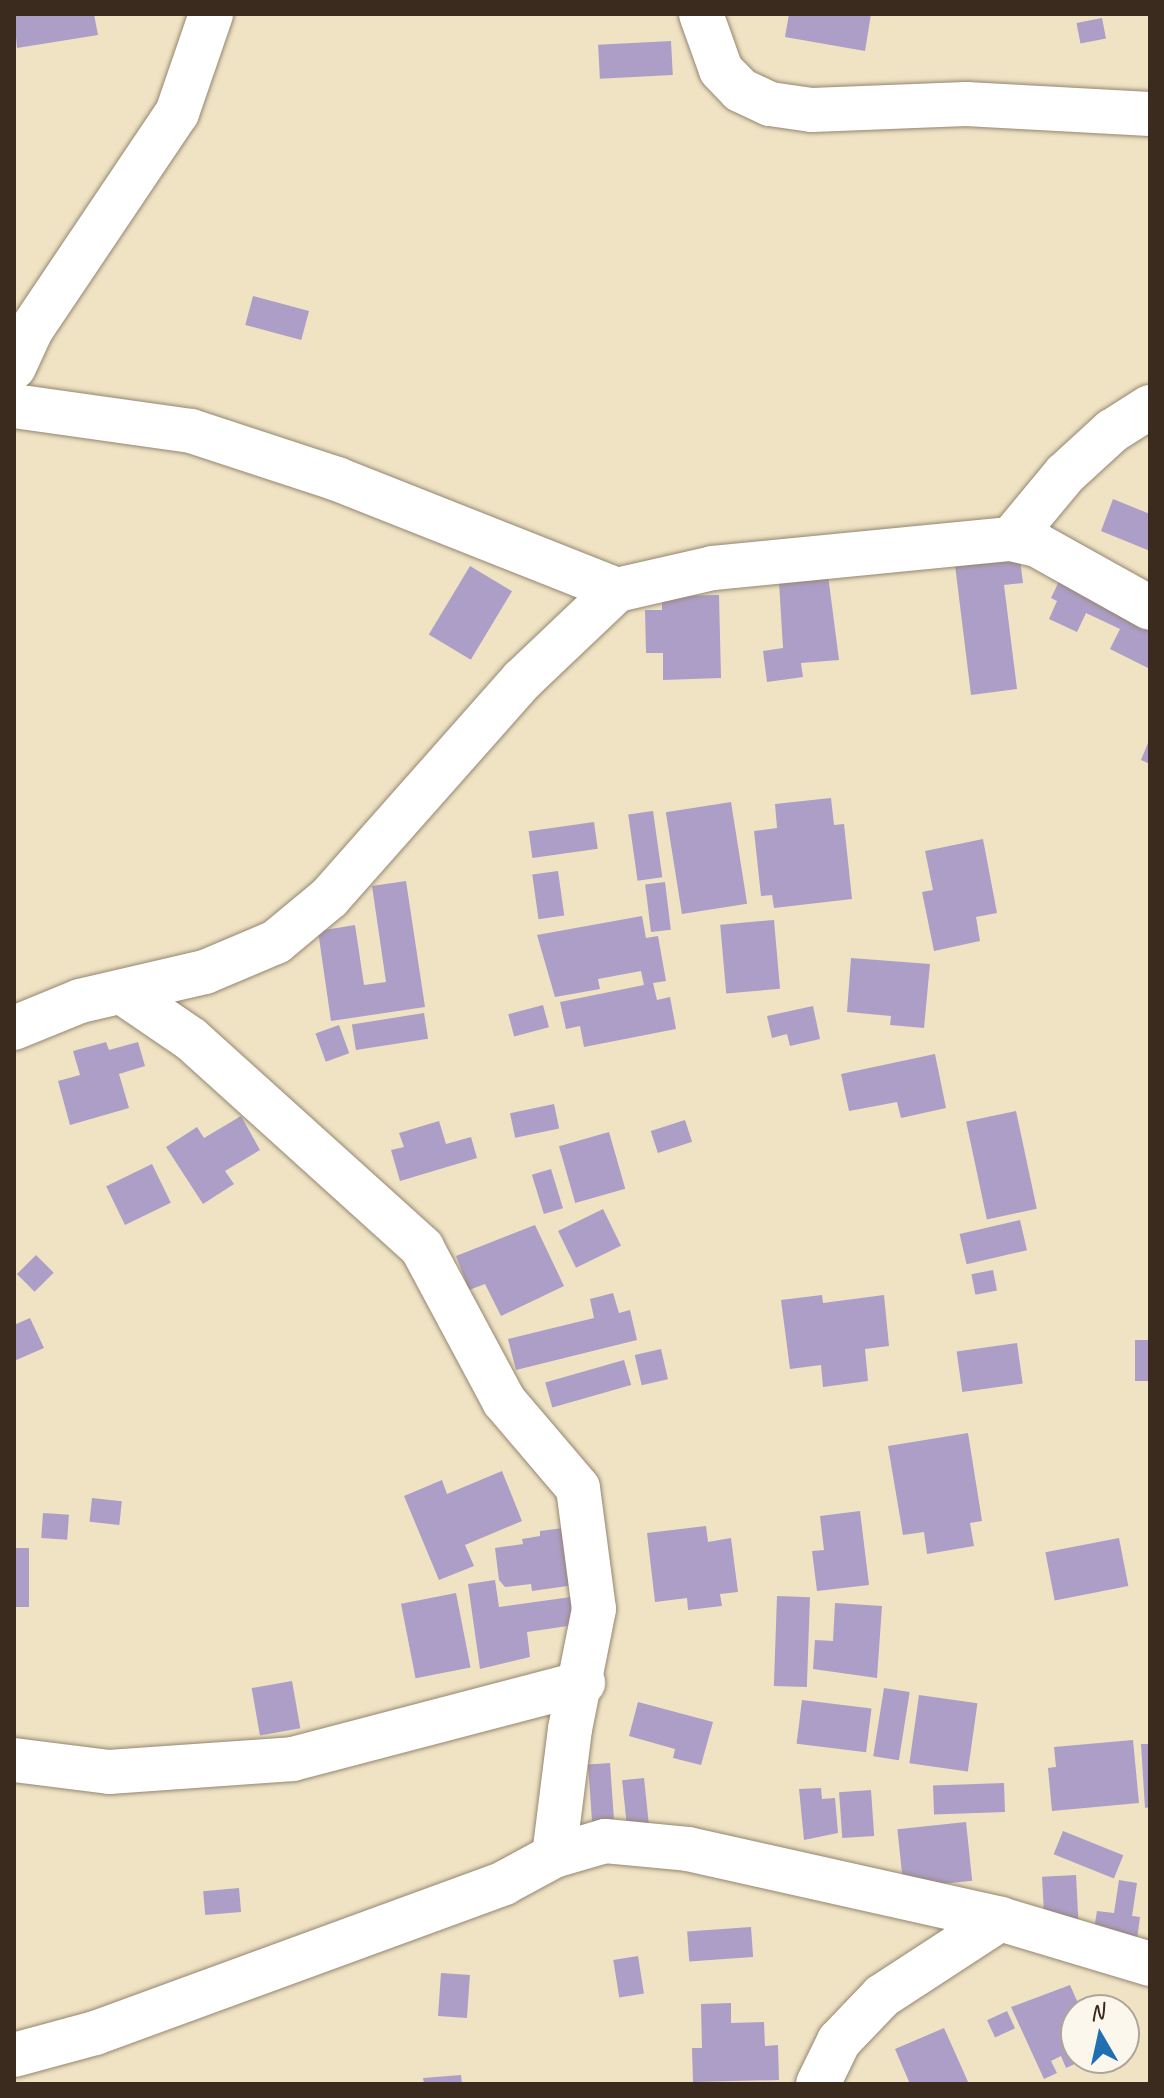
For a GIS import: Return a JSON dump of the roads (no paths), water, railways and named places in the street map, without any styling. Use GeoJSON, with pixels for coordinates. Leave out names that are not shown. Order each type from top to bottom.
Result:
{"type":"FeatureCollection","features":[{"type":"Feature","properties":{"kind":"street"},"geometry":{"type":"LineString","coordinates":[[14,367],[31,330],[177,113],[211,14]]}},
{"type":"Feature","properties":{"kind":"street"},"geometry":{"type":"LineString","coordinates":[[701,14],[721,70],[740,90],[770,104],[812,110],[966,104],[1150,114]]}},
{"type":"Feature","properties":{"kind":"street"},"geometry":{"type":"LineString","coordinates":[[14,406],[191,431],[337,479],[617,590]]}},
{"type":"Feature","properties":{"kind":"street"},"geometry":{"type":"LineString","coordinates":[[1011,539],[1065,474],[1112,431],[1150,407]]}},
{"type":"Feature","properties":{"kind":"street"},"geometry":{"type":"LineString","coordinates":[[14,1028],[80,1001],[205,972],[276,942],[329,898],[522,680],[617,590],[713,568],[1011,539],[1037,545],[1150,608]]}},
{"type":"Feature","properties":{"kind":"street"},"geometry":{"type":"LineString","coordinates":[[122,992],[191,1039],[422,1248],[504,1401],[578,1488],[594,1609],[583,1683],[570,1729],[554,1856]]}},
{"type":"Feature","properties":{"kind":"street"},"geometry":{"type":"LineString","coordinates":[[14,1760],[109,1772],[293,1759],[583,1683]]}},
{"type":"Feature","properties":{"kind":"street"},"geometry":{"type":"LineString","coordinates":[[14,2055],[95,2033],[474,1894],[554,1856],[605,1841],[688,1849],[1000,1919],[1150,1964]]}},
{"type":"Feature","properties":{"kind":"street"},"geometry":{"type":"LineString","coordinates":[[818,2084],[839,2041],[882,1996],[1000,1919]]}}]}
